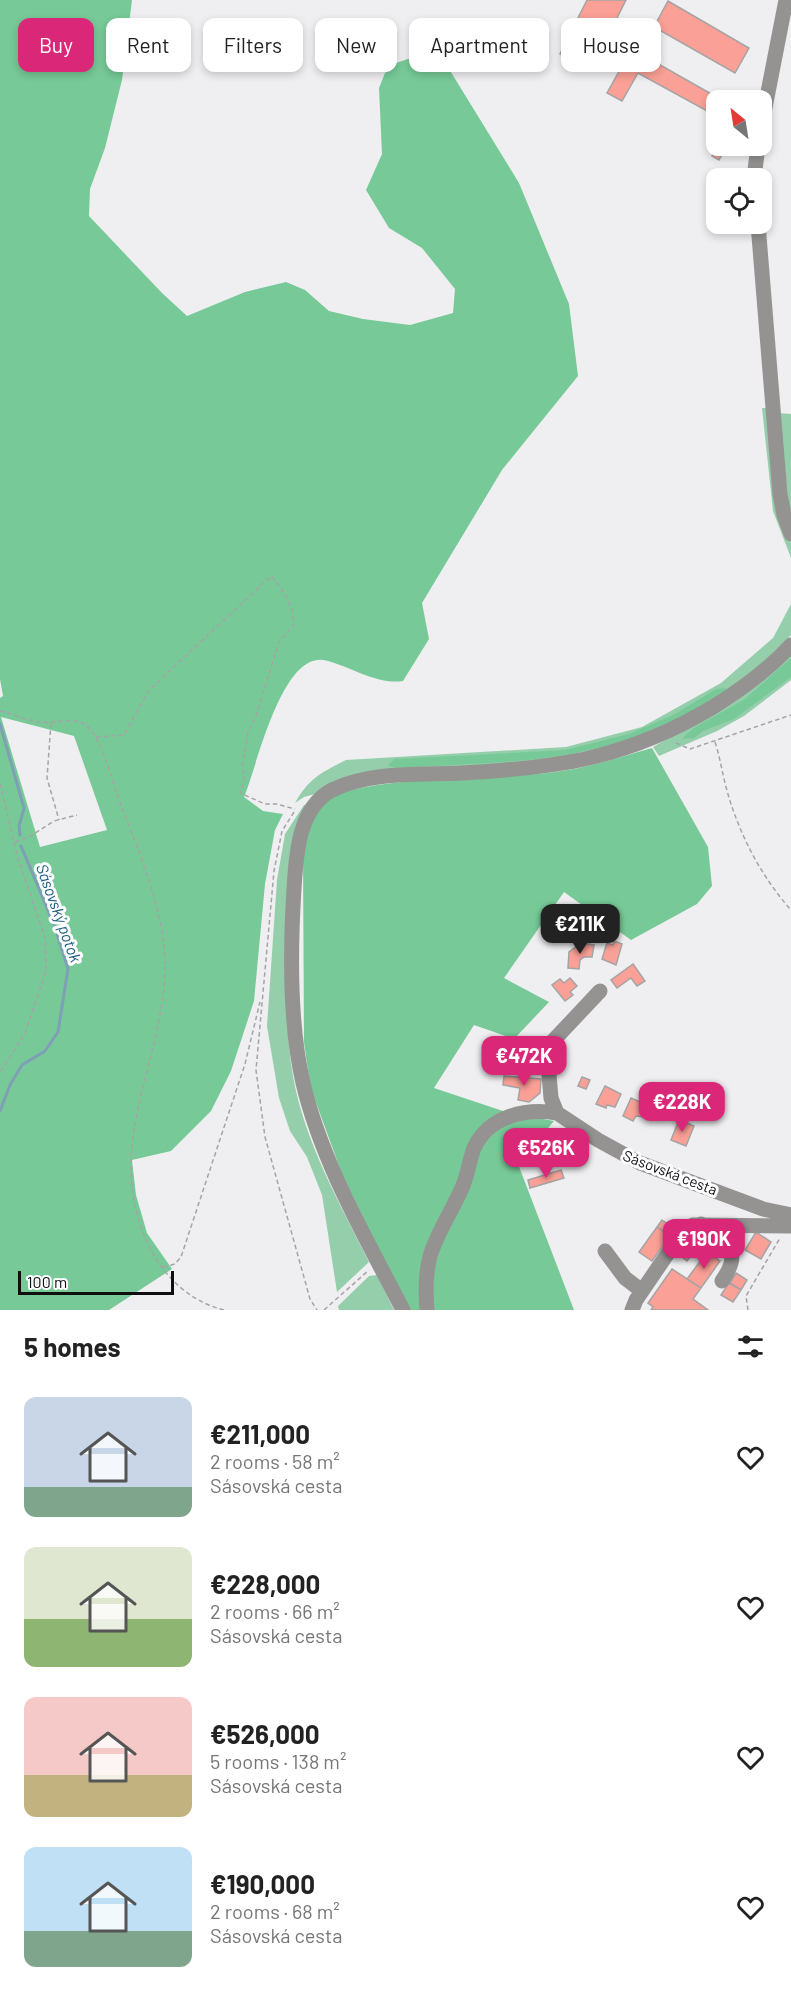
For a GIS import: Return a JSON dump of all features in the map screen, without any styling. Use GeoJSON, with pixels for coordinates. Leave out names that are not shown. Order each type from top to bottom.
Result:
{"type":"FeatureCollection","features":[{"type":"Feature","properties":{"kind":"street"},"geometry":{"type":"LineString","coordinates":[[768,90],[786,0]]}},
{"type":"Feature","properties":{"kind":"street"},"geometry":{"type":"LineString","coordinates":[[759,234],[780,494],[791,534]]}},
{"type":"Feature","properties":{"kind":"street"},"geometry":{"type":"LineString","coordinates":[[402,1310],[328,1155],[310,1104],[300,1066],[295,1012],[293,912],[297,855],[306,821],[318,801],[327,794],[357,782],[575,763],[620,751],[663,735],[737,693],[767,669],[791,645]]}},
{"type":"Feature","properties":{"kind":"street"},"geometry":{"type":"LineString","coordinates":[[427,1310],[425,1283],[430,1248],[462,1188],[475,1146],[496,1123],[510,1116],[526,1111],[557,1113],[551,1098],[548,1063],[552,1042],[600,991]]}},
{"type":"Feature","properties":{"kind":"street","name":"Sásovská cesta"},"geometry":{"type":"LineString","coordinates":[[557,1113],[598,1140],[640,1163],[763,1209],[789,1223]]}},
{"type":"Feature","properties":{"kind":"street"},"geometry":{"type":"LineString","coordinates":[[632,1310],[642,1291],[683,1231],[701,1224],[789,1223]]}},
{"type":"Feature","properties":{"kind":"street"},"geometry":{"type":"LineString","coordinates":[[701,1224],[706,1233],[732,1253],[734,1260],[722,1281]]}},
{"type":"Feature","properties":{"kind":"street"},"geometry":{"type":"LineString","coordinates":[[605,1251],[625,1278],[642,1291]]}},
{"type":"Feature","properties":{"kind":"path"},"geometry":{"type":"LineString","coordinates":[[96,737],[124,735],[149,690],[271,576],[287,595],[294,624],[279,642],[255,720],[248,732],[242,767],[245,776],[239,790],[240,793],[256,802],[296,809]]}},
{"type":"Feature","properties":{"kind":"path"},"geometry":{"type":"LineString","coordinates":[[0,711],[37,722],[77,721],[92,729],[96,737],[154,901],[163,946],[164,986],[160,1018],[135,1129],[131,1164],[141,1230],[161,1267],[188,1294],[224,1310]]}},
{"type":"Feature","properties":{"kind":"path"},"geometry":{"type":"LineString","coordinates":[[663,735],[690,749],[791,716]]}},
{"type":"Feature","properties":{"kind":"path"},"geometry":{"type":"LineString","coordinates":[[52,722],[47,778],[59,820]]}},
{"type":"Feature","properties":{"kind":"path"},"geometry":{"type":"LineString","coordinates":[[715,742],[729,795],[751,852],[770,885],[791,910]]}},
{"type":"Feature","properties":{"kind":"path"},"geometry":{"type":"LineString","coordinates":[[0,784],[14,843],[45,938],[46,971],[25,1033],[0,1073]]}},
{"type":"Feature","properties":{"kind":"path"},"geometry":{"type":"LineString","coordinates":[[301,805],[282,831],[274,871],[256,1070],[265,1137],[310,1299],[317,1310]]}},
{"type":"Feature","properties":{"kind":"path"},"geometry":{"type":"LineString","coordinates":[[14,843],[59,820],[77,815]]}},
{"type":"Feature","properties":{"kind":"path"},"geometry":{"type":"LineString","coordinates":[[161,1267],[175,1264],[181,1257],[245,1064],[261,998]]}},
{"type":"Feature","properties":{"kind":"path"},"geometry":{"type":"LineString","coordinates":[[748,1310],[746,1296],[789,1223]]}},
{"type":"Feature","properties":{"kind":"path"},"geometry":{"type":"LineString","coordinates":[[324,1310],[379,1263]]}},
{"type":"Feature","properties":{"kind":"green space"},"geometry":{"type":"Polygon","coordinates":[[[0,0],[132,0],[130,18],[106,18],[106,72],[123,72],[105,148],[90,189],[89,216],[187,316],[245,292],[286,282],[305,290],[329,311],[363,319],[410,325],[453,313],[455,289],[422,248],[389,228],[366,190],[382,154],[379,88],[385,73],[397,72],[397,63],[409,59],[409,72],[451,72],[519,183],[569,304],[578,376],[502,470],[422,603],[429,639],[403,681],[384,681],[328,661],[312,661],[297,672],[285,690],[264,737],[244,797],[263,811],[283,814],[275,830],[265,884],[254,1001],[231,1071],[211,1111],[171,1151],[132,1160],[136,1195],[147,1233],[172,1269],[109,1310],[0,1310],[0,698],[3,696],[0,679],[0,0]],[[1,717],[40,847],[107,830],[74,736],[1,717]]]}},
{"type":"Feature","properties":{"kind":"green space"},"geometry":{"type":"Polygon","coordinates":[[[762,408],[769,408],[785,531],[791,543],[791,558],[773,511],[762,408]]]}},
{"type":"Feature","properties":{"kind":"green space"},"geometry":{"type":"Polygon","coordinates":[[[777,413],[791,414],[791,525],[777,413]]]}},
{"type":"Feature","properties":{"kind":"green space"},"geometry":{"type":"Polygon","coordinates":[[[791,604],[791,635],[781,647],[757,672],[689,717],[552,761],[398,771],[304,797],[295,803],[316,777],[346,760],[566,747],[642,727],[721,683],[773,638],[791,604]]]}},
{"type":"Feature","properties":{"kind":"green space"},"geometry":{"type":"Polygon","coordinates":[[[791,653],[791,680],[744,716],[717,731],[659,756],[653,747],[739,698],[791,653]]]}},
{"type":"Feature","properties":{"kind":"green space"},"geometry":{"type":"Polygon","coordinates":[[[791,658],[791,677],[734,719],[703,731],[694,738],[682,739],[692,729],[745,699],[791,658]]]}},
{"type":"Feature","properties":{"kind":"green space"},"geometry":{"type":"Polygon","coordinates":[[[726,688],[725,692],[654,731],[583,752],[490,763],[397,768],[388,766],[394,759],[565,750],[629,734],[675,714],[716,689],[726,688]]]}},
{"type":"Feature","properties":{"kind":"green space"},"geometry":{"type":"Polygon","coordinates":[[[652,748],[708,847],[712,886],[697,904],[631,940],[564,892],[504,978],[549,1002],[514,1039],[474,1025],[434,1088],[506,1112],[470,1144],[422,1310],[408,1310],[342,1174],[310,1086],[304,1042],[303,860],[314,817],[325,802],[338,794],[354,789],[399,782],[554,772],[592,765],[652,748]]]}},
{"type":"Feature","properties":{"kind":"green space"},"geometry":{"type":"Polygon","coordinates":[[[307,804],[295,837],[289,870],[290,1059],[298,1100],[314,1148],[369,1262],[337,1292],[322,1195],[307,1157],[290,1131],[279,1098],[267,1026],[277,880],[285,834],[304,805],[307,804]]]}},
{"type":"Feature","properties":{"kind":"green space"},"geometry":{"type":"Polygon","coordinates":[[[526,1116],[554,1121],[518,1164],[574,1310],[432,1310],[435,1249],[481,1146],[501,1126],[526,1116]]]}},
{"type":"Feature","properties":{"kind":"green space"},"geometry":{"type":"Polygon","coordinates":[[[377,1275],[394,1310],[339,1310],[338,1306],[369,1276],[377,1275]]]}},
{"type":"Feature","properties":{"kind":"building"},"geometry":{"type":"Polygon","coordinates":[[[587,0],[626,0],[617,18],[578,18],[587,0]]]}},
{"type":"Feature","properties":{"kind":"building"},"geometry":{"type":"Polygon","coordinates":[[[668,1],[749,48],[735,73],[661,31],[661,18],[659,18],[668,1]]]}},
{"type":"Feature","properties":{"kind":"building"},"geometry":{"type":"Polygon","coordinates":[[[661,65],[706,91],[706,110],[638,73],[622,101],[607,93],[619,72],[661,72],[661,65]]]}},
{"type":"Feature","properties":{"kind":"building"},"geometry":{"type":"Polygon","coordinates":[[[614,941],[622,944],[616,965],[602,959],[607,943],[613,945],[614,941]]]}},
{"type":"Feature","properties":{"kind":"building"},"geometry":{"type":"Polygon","coordinates":[[[581,943],[594,945],[592,957],[584,957],[580,960],[579,969],[568,968],[569,952],[581,943]]]}},
{"type":"Feature","properties":{"kind":"building"},"geometry":{"type":"Polygon","coordinates":[[[633,964],[645,981],[637,986],[631,978],[617,988],[611,980],[633,964]]]}},
{"type":"Feature","properties":{"kind":"building"},"geometry":{"type":"Polygon","coordinates":[[[570,978],[577,986],[570,992],[573,995],[565,1001],[552,985],[560,979],[564,983],[570,978]]]}},
{"type":"Feature","properties":{"kind":"building"},"geometry":{"type":"Polygon","coordinates":[[[504,1076],[541,1079],[540,1093],[529,1102],[518,1100],[520,1088],[503,1085],[504,1076]]]}},
{"type":"Feature","properties":{"kind":"building"},"geometry":{"type":"Polygon","coordinates":[[[582,1077],[590,1080],[586,1089],[578,1086],[582,1077]]]}},
{"type":"Feature","properties":{"kind":"building"},"geometry":{"type":"Polygon","coordinates":[[[605,1086],[621,1094],[615,1107],[607,1105],[606,1108],[596,1104],[605,1086]]]}},
{"type":"Feature","properties":{"kind":"building"},"geometry":{"type":"Polygon","coordinates":[[[631,1098],[649,1106],[644,1117],[636,1116],[633,1121],[623,1116],[631,1098]]]}},
{"type":"Feature","properties":{"kind":"building"},"geometry":{"type":"Polygon","coordinates":[[[679,1120],[694,1126],[686,1146],[671,1140],[679,1120]]]}},
{"type":"Feature","properties":{"kind":"building"},"geometry":{"type":"Polygon","coordinates":[[[561,1170],[564,1178],[530,1188],[528,1180],[561,1170]]]}},
{"type":"Feature","properties":{"kind":"building"},"geometry":{"type":"Polygon","coordinates":[[[662,1220],[675,1229],[670,1236],[657,1227],[662,1220]]]}},
{"type":"Feature","properties":{"kind":"building"},"geometry":{"type":"Polygon","coordinates":[[[657,1227],[670,1236],[652,1261],[639,1252],[657,1227]]]}},
{"type":"Feature","properties":{"kind":"building"},"geometry":{"type":"Polygon","coordinates":[[[756,1232],[771,1242],[761,1259],[745,1250],[756,1232]]]}},
{"type":"Feature","properties":{"kind":"building"},"geometry":{"type":"Polygon","coordinates":[[[685,1242],[696,1249],[687,1261],[677,1253],[685,1242]]]}},
{"type":"Feature","properties":{"kind":"building"},"geometry":{"type":"Polygon","coordinates":[[[707,1252],[720,1261],[701,1288],[687,1279],[707,1252]]]}},
{"type":"Feature","properties":{"kind":"building"},"geometry":{"type":"Polygon","coordinates":[[[672,1269],[701,1288],[693,1299],[708,1310],[651,1310],[653,1307],[648,1303],[672,1269]]]}},
{"type":"Feature","properties":{"kind":"building"},"geometry":{"type":"Polygon","coordinates":[[[736,1273],[747,1280],[741,1290],[730,1283],[736,1273]]]}},
{"type":"Feature","properties":{"kind":"building"},"geometry":{"type":"Polygon","coordinates":[[[729,1283],[741,1290],[733,1302],[721,1295],[729,1283]]]}},
{"type":"Feature","properties":{"kind":"waterway","name":"Sásovský potok"},"geometry":{"type":"LineString","coordinates":[[0,724],[24,808],[19,826],[20,835]]}},
{"type":"Feature","properties":{"kind":"waterway","name":"Sásovský potok"},"geometry":{"type":"LineString","coordinates":[[0,1111],[10,1085],[22,1065],[45,1051],[58,1032],[68,969],[55,927],[21,846]]}}]}
